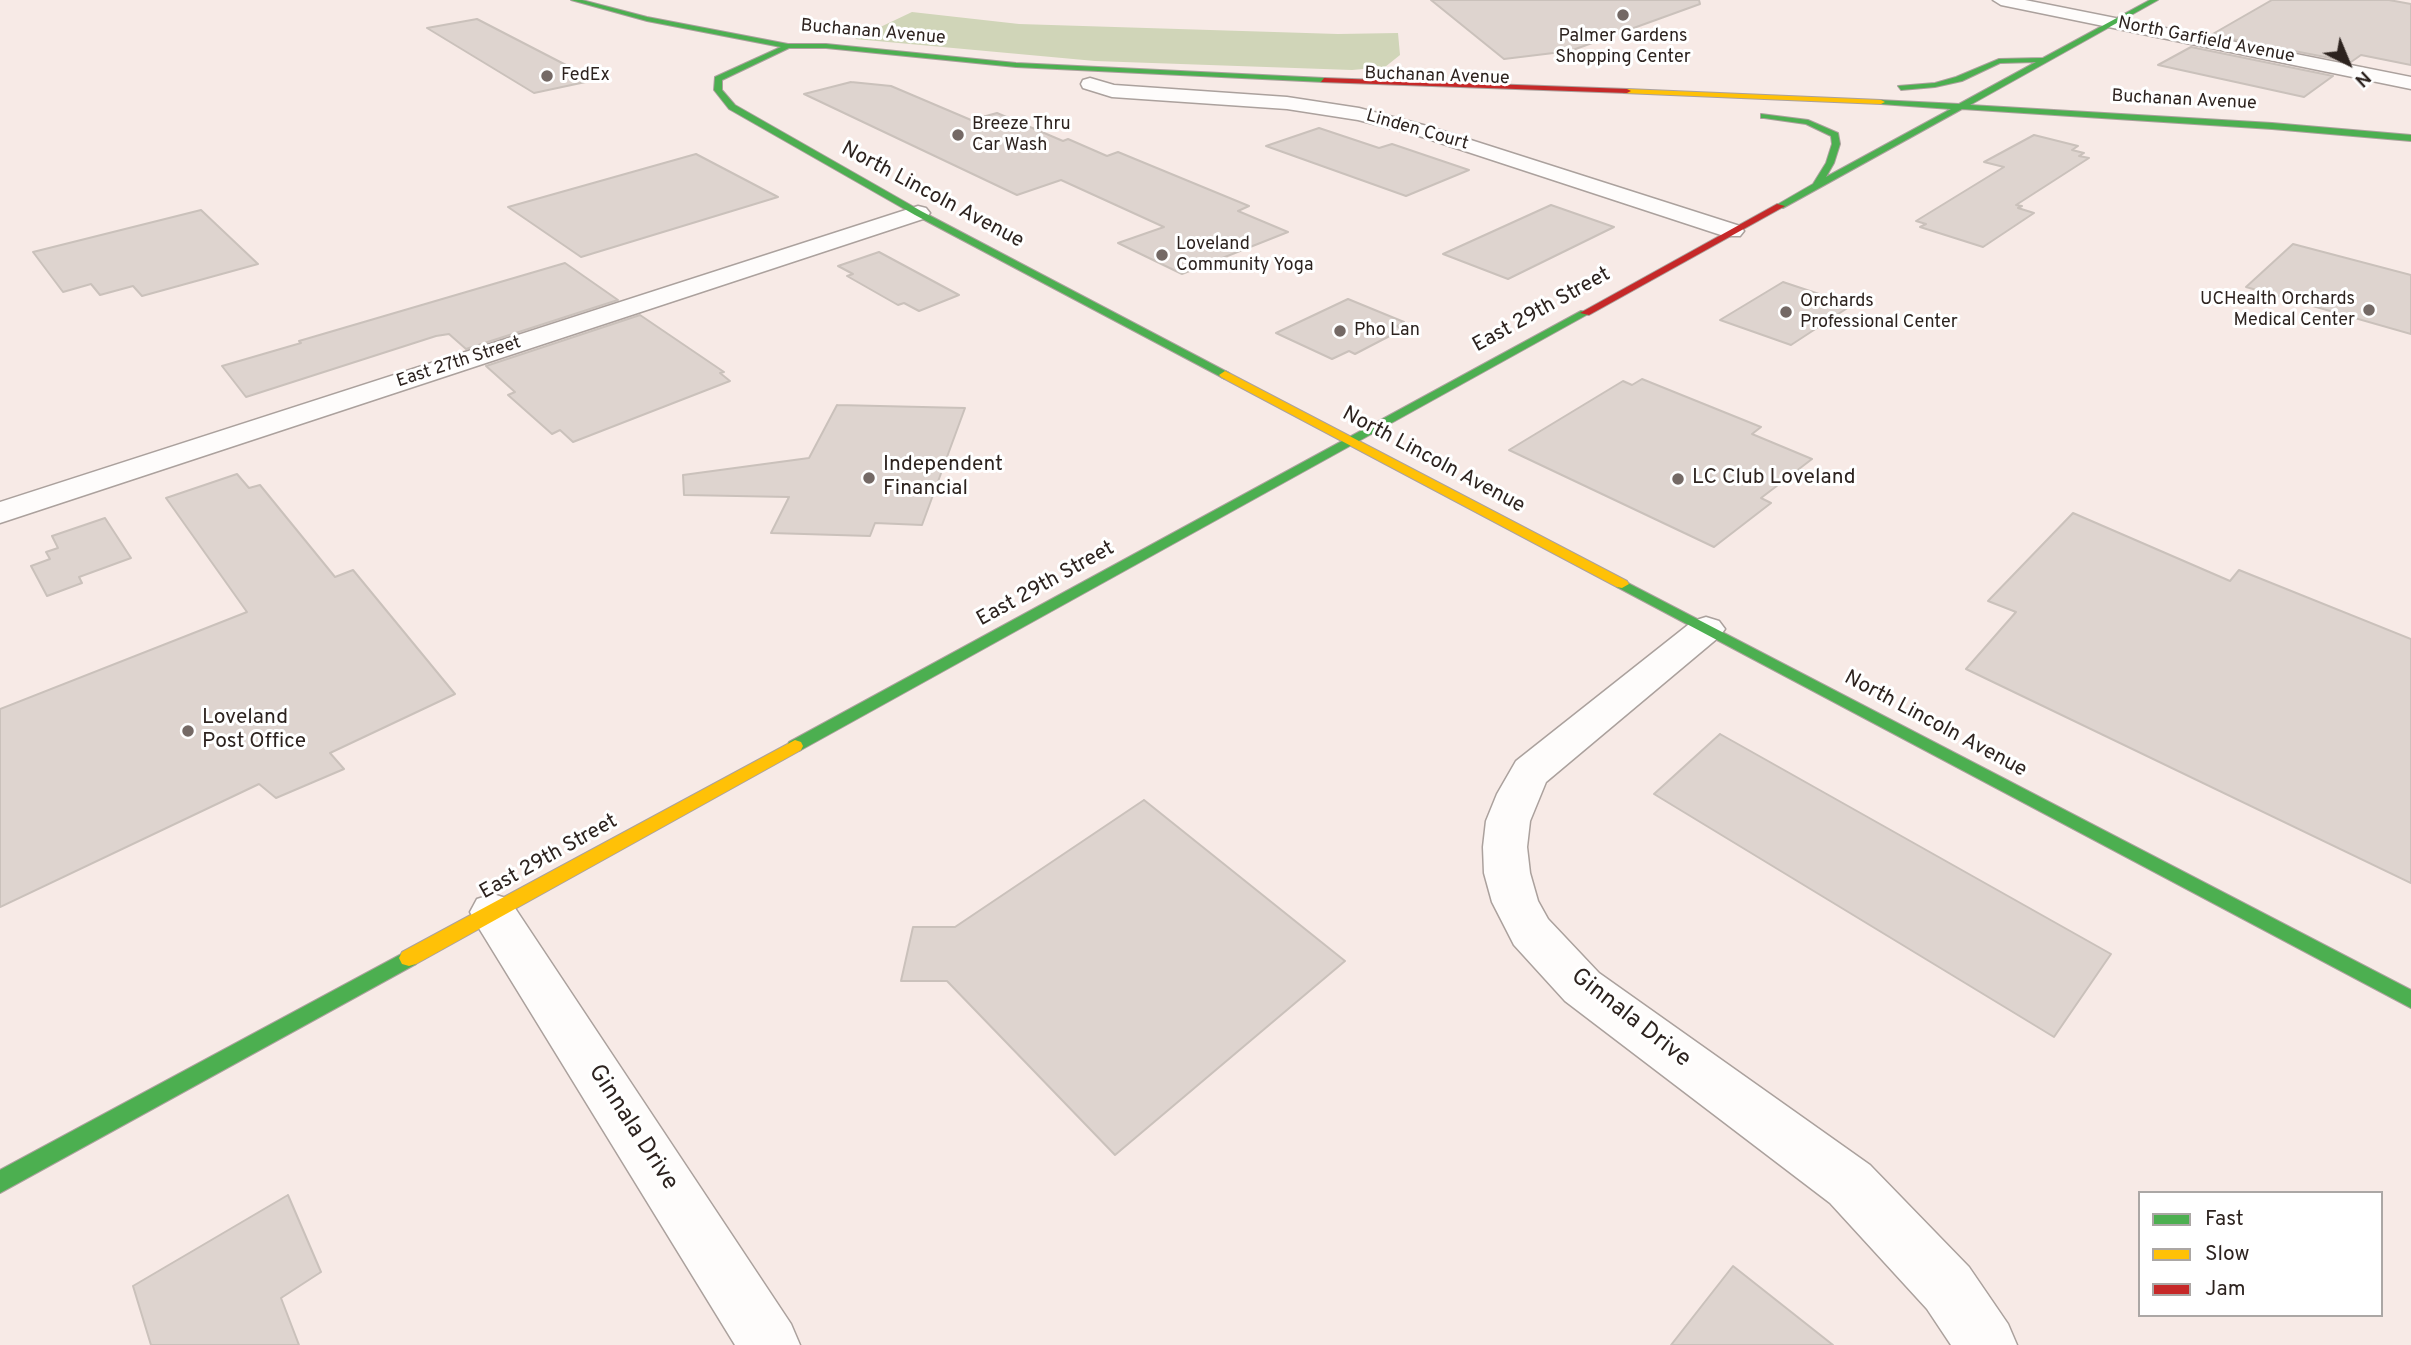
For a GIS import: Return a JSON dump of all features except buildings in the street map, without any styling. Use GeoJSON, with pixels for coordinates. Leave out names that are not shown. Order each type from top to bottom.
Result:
{"type":"FeatureCollection","features":[{"type":"Feature","properties":{"kind":"main road"},"geometry":{"type":"LineString","coordinates":[[574,0],[647,19],[788,46]]}},
{"type":"Feature","properties":{"kind":"main road","name":"East 29th Street"},"geometry":{"type":"LineString","coordinates":[[0,1182],[2110,22],[2155,0]]}},
{"type":"Feature","properties":{"kind":"main road","name":"Buchanan Avenue"},"geometry":{"type":"LineString","coordinates":[[788,46],[805,53],[880,65],[1090,83],[1837,110],[1955,108]]}},
{"type":"Feature","properties":{"kind":"main road","name":"Buchanan Avenue"},"geometry":{"type":"LineString","coordinates":[[788,46],[826,46],[981,62],[1142,73],[1770,95],[2272,125],[2411,138]]}},
{"type":"Feature","properties":{"kind":"main road","name":"North Lincoln Avenue"},"geometry":{"type":"LineString","coordinates":[[788,46],[723,75],[716,82],[718,90],[732,107],[918,213],[2411,1000]]}},
{"type":"Feature","properties":{"kind":"main road"},"geometry":{"type":"LineString","coordinates":[[1770,95],[1817,90],[1935,85],[1959,79],[1999,61],[2041,60]]}},
{"type":"Feature","properties":{"kind":"main road"},"geometry":{"type":"LineString","coordinates":[[1591,101],[1699,111]]}},
{"type":"Feature","properties":{"kind":"main road"},"geometry":{"type":"LineString","coordinates":[[1753,115],[1808,122],[1835,135],[1836,144],[1830,163],[1817,184]]}},
{"type":"Feature","properties":{"kind":"street","name":"North Garfield Avenue"},"geometry":{"type":"LineString","coordinates":[[2001,0],[2411,83]]}},
{"type":"Feature","properties":{"kind":"street","name":"Linden Court"},"geometry":{"type":"LineString","coordinates":[[1090,83],[1112,91],[1287,103],[1359,114],[1444,137],[1732,231]]}},
{"type":"Feature","properties":{"kind":"street","name":"East 27th Street"},"geometry":{"type":"LineString","coordinates":[[0,513],[918,213]]}},
{"type":"Feature","properties":{"kind":"street","name":"Ginnala Drive"},"geometry":{"type":"LineString","coordinates":[[1706,629],[1531,772],[1518,794],[1508,821],[1505,847],[1507,873],[1515,902],[1531,932],[1582,987],[1850,1184],[1948,1288],[1987,1345]]}},
{"type":"Feature","properties":{"kind":"street","name":"Ginnala Drive"},"geometry":{"type":"LineString","coordinates":[[493,912],[770,1345]]}},
{"type":"Feature","properties":{"kind":"green space"},"geometry":{"type":"Polygon","coordinates":[[[912,12],[1019,24],[1338,34],[1398,33],[1400,55],[1385,67],[1352,70],[1095,61],[855,39],[912,12]]]}},
{"type":"Feature","properties":{"kind":"traffic: fast"},"geometry":{"type":"LineString","coordinates":[[574,0],[647,19],[788,46],[826,46],[1016,65],[1324,80]]}},
{"type":"Feature","properties":{"kind":"traffic: fast"},"geometry":{"type":"LineString","coordinates":[[1780,206],[2155,0]]}},
{"type":"Feature","properties":{"kind":"traffic: fast"},"geometry":{"type":"LineString","coordinates":[[788,46],[718,79],[718,90],[732,107],[918,213],[1225,375]]}},
{"type":"Feature","properties":{"kind":"traffic: fast"},"geometry":{"type":"LineString","coordinates":[[1901,88],[1935,85],[1959,79],[1999,61],[2041,60]]}},
{"type":"Feature","properties":{"kind":"traffic: fast"},"geometry":{"type":"LineString","coordinates":[[1881,102],[2272,126],[2411,138]]}},
{"type":"Feature","properties":{"kind":"traffic: fast"},"geometry":{"type":"LineString","coordinates":[[1764,116],[1808,122],[1835,135],[1836,144],[1830,163],[1817,184]]}},
{"type":"Feature","properties":{"kind":"traffic: fast"},"geometry":{"type":"LineString","coordinates":[[795,746],[1585,313]]}},
{"type":"Feature","properties":{"kind":"traffic: fast"},"geometry":{"type":"LineString","coordinates":[[1622,584],[2411,1000]]}},
{"type":"Feature","properties":{"kind":"traffic: fast"},"geometry":{"type":"LineString","coordinates":[[0,1182],[409,958]]}},
{"type":"Feature","properties":{"kind":"traffic: slow"},"geometry":{"type":"LineString","coordinates":[[1627,91],[1881,102]]}},
{"type":"Feature","properties":{"kind":"traffic: slow"},"geometry":{"type":"LineString","coordinates":[[1225,375],[1622,584]]}},
{"type":"Feature","properties":{"kind":"traffic: slow"},"geometry":{"type":"LineString","coordinates":[[409,958],[795,746]]}},
{"type":"Feature","properties":{"kind":"traffic: jam"},"geometry":{"type":"LineString","coordinates":[[1324,80],[1627,91]]}},
{"type":"Feature","properties":{"kind":"traffic: jam"},"geometry":{"type":"LineString","coordinates":[[1585,313],[1780,206]]}},
{"type":"Feature","properties":{"kind":"place","name":"Palmer Gardens Shopping Center"},"geometry":{"type":"Point","coordinates":[1623,15]}},
{"type":"Feature","properties":{"kind":"place","name":"FedEx"},"geometry":{"type":"Point","coordinates":[547,76]}},
{"type":"Feature","properties":{"kind":"place","name":"Breeze Thru Car Wash"},"geometry":{"type":"Point","coordinates":[958,135]}},
{"type":"Feature","properties":{"kind":"place","name":"Loveland Community Yoga"},"geometry":{"type":"Point","coordinates":[1162,255]}},
{"type":"Feature","properties":{"kind":"place","name":"UCHealth Orchards Medical Center"},"geometry":{"type":"Point","coordinates":[2369,310]}},
{"type":"Feature","properties":{"kind":"place","name":"Orchards Professional Center"},"geometry":{"type":"Point","coordinates":[1786,312]}},
{"type":"Feature","properties":{"kind":"place","name":"Pho Lan"},"geometry":{"type":"Point","coordinates":[1340,331]}},
{"type":"Feature","properties":{"kind":"place","name":"Independent Financial"},"geometry":{"type":"Point","coordinates":[869,478]}},
{"type":"Feature","properties":{"kind":"place","name":"LC Club Loveland"},"geometry":{"type":"Point","coordinates":[1678,479]}},
{"type":"Feature","properties":{"kind":"place","name":"Loveland Post Office"},"geometry":{"type":"Point","coordinates":[188,731]}}]}
